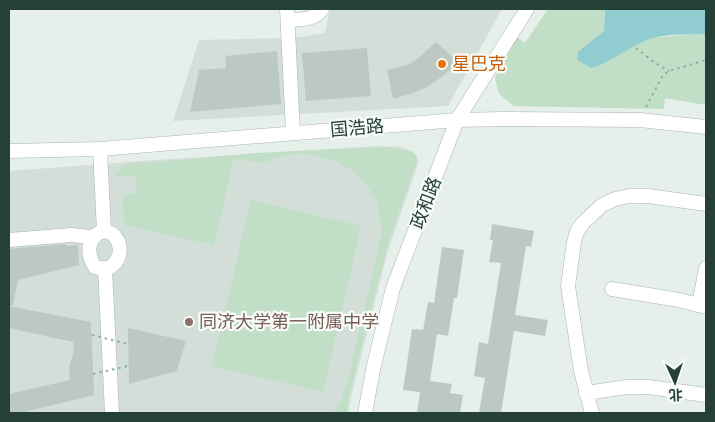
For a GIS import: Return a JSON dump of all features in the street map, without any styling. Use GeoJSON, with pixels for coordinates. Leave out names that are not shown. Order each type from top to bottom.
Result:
{"type":"FeatureCollection","features":[{"type":"Feature","properties":{"kind":"street"},"geometry":{"type":"LineString","coordinates":[[293,133],[287,14],[310,18],[317,16],[322,9]]}},
{"type":"Feature","properties":{"kind":"street","name":"政和路"},"geometry":{"type":"LineString","coordinates":[[365,413],[374,365],[394,288],[457,120],[527,9]]}},
{"type":"Feature","properties":{"kind":"street","name":"国浩路"},"geometry":{"type":"LineString","coordinates":[[9,151],[100,149],[457,120],[640,120],[706,127]]}},
{"type":"Feature","properties":{"kind":"street"},"geometry":{"type":"LineString","coordinates":[[9,240],[71,235],[98,234],[112,233],[120,247],[115,264],[105,268],[95,267],[92,262],[90,244],[98,234],[100,149]]}},
{"type":"Feature","properties":{"kind":"street"},"geometry":{"type":"LineString","coordinates":[[592,413],[579,361],[568,286],[574,242],[578,231],[583,223],[602,205],[615,199],[629,196],[648,196],[706,204]]}},
{"type":"Feature","properties":{"kind":"street"},"geometry":{"type":"LineString","coordinates":[[105,268],[112,413]]}},
{"type":"Feature","properties":{"kind":"street"},"geometry":{"type":"LineString","coordinates":[[612,289],[703,306],[706,268]]}},
{"type":"Feature","properties":{"kind":"street"},"geometry":{"type":"LineString","coordinates":[[586,393],[627,387],[706,395]]}},
{"type":"Feature","properties":{"kind":"path"},"geometry":{"type":"LineString","coordinates":[[636,48],[669,71]]}},
{"type":"Feature","properties":{"kind":"path"},"geometry":{"type":"LineString","coordinates":[[640,120],[663,76],[669,71],[706,60]]}},
{"type":"Feature","properties":{"kind":"path"},"geometry":{"type":"LineString","coordinates":[[92,335],[128,344]]}},
{"type":"Feature","properties":{"kind":"path"},"geometry":{"type":"LineString","coordinates":[[93,374],[128,366]]}},
{"type":"Feature","properties":{"kind":"shaded area"},"geometry":{"type":"Polygon","coordinates":[[[330,9],[502,9],[448,106],[173,121],[199,40],[293,38],[325,33],[330,9]]]}},
{"type":"Feature","properties":{"kind":"shaded area","name":"同济大学第一附属中学"},"geometry":{"type":"Polygon","coordinates":[[[376,146],[402,147],[413,152],[418,158],[418,164],[388,250],[348,413],[9,413],[9,171],[376,146]]]}},
{"type":"Feature","properties":{"kind":"green space"},"geometry":{"type":"Polygon","coordinates":[[[548,9],[605,9],[604,31],[646,40],[656,37],[706,34],[706,105],[665,98],[664,109],[514,106],[499,94],[495,78],[517,37],[525,43],[548,9]]]}},
{"type":"Feature","properties":{"kind":"green space"},"geometry":{"type":"Polygon","coordinates":[[[384,147],[407,150],[415,154],[417,160],[387,247],[349,395],[347,413],[333,413],[341,401],[347,383],[382,232],[378,206],[369,188],[355,172],[339,163],[301,153],[280,156],[263,163],[234,158],[214,245],[124,225],[123,195],[137,193],[135,176],[115,176],[124,165],[256,153],[384,147]]]}},
{"type":"Feature","properties":{"kind":"green space"},"geometry":{"type":"Polygon","coordinates":[[[251,200],[361,226],[323,392],[212,366],[251,200]]]}},
{"type":"Feature","properties":{"kind":"water"},"geometry":{"type":"Polygon","coordinates":[[[605,9],[706,9],[706,34],[668,35],[654,38],[640,43],[591,68],[577,60],[578,52],[604,31],[605,9]]]}},
{"type":"Feature","properties":{"kind":"building"},"geometry":{"type":"Polygon","coordinates":[[[436,42],[458,62],[429,86],[393,99],[387,70],[415,61],[436,42]]]}},
{"type":"Feature","properties":{"kind":"building"},"geometry":{"type":"Polygon","coordinates":[[[367,48],[371,96],[306,101],[302,53],[367,48]]]}},
{"type":"Feature","properties":{"kind":"building"},"geometry":{"type":"Polygon","coordinates":[[[277,51],[281,104],[190,112],[199,70],[226,68],[225,56],[277,51]]]}},
{"type":"Feature","properties":{"kind":"building"},"geometry":{"type":"Polygon","coordinates":[[[492,224],[534,231],[531,247],[526,246],[515,315],[548,320],[545,336],[514,331],[501,413],[479,413],[485,378],[474,376],[479,342],[488,344],[501,263],[489,262],[493,240],[490,240],[492,224]]]}},
{"type":"Feature","properties":{"kind":"building"},"geometry":{"type":"Polygon","coordinates":[[[66,244],[66,246],[78,245],[79,265],[18,280],[13,306],[9,305],[9,249],[66,244]]]}},
{"type":"Feature","properties":{"kind":"building"},"geometry":{"type":"Polygon","coordinates":[[[442,247],[464,250],[457,298],[454,298],[448,336],[437,334],[430,381],[452,384],[450,393],[463,395],[460,413],[417,413],[420,392],[403,390],[412,329],[423,330],[428,302],[434,303],[442,247]]]}},
{"type":"Feature","properties":{"kind":"building"},"geometry":{"type":"Polygon","coordinates":[[[9,306],[91,322],[94,395],[20,413],[9,413],[9,394],[70,380],[69,367],[74,351],[73,342],[9,328],[9,306]]]}},
{"type":"Feature","properties":{"kind":"building"},"geometry":{"type":"Polygon","coordinates":[[[128,328],[186,341],[177,371],[129,384],[128,328]]]}},
{"type":"Feature","properties":{"kind":"place","name":"星巴克"},"geometry":{"type":"Point","coordinates":[442,64]}},
{"type":"Feature","properties":{"kind":"place","name":"同济大学第一附属中学"},"geometry":{"type":"Point","coordinates":[189,322]}}]}
